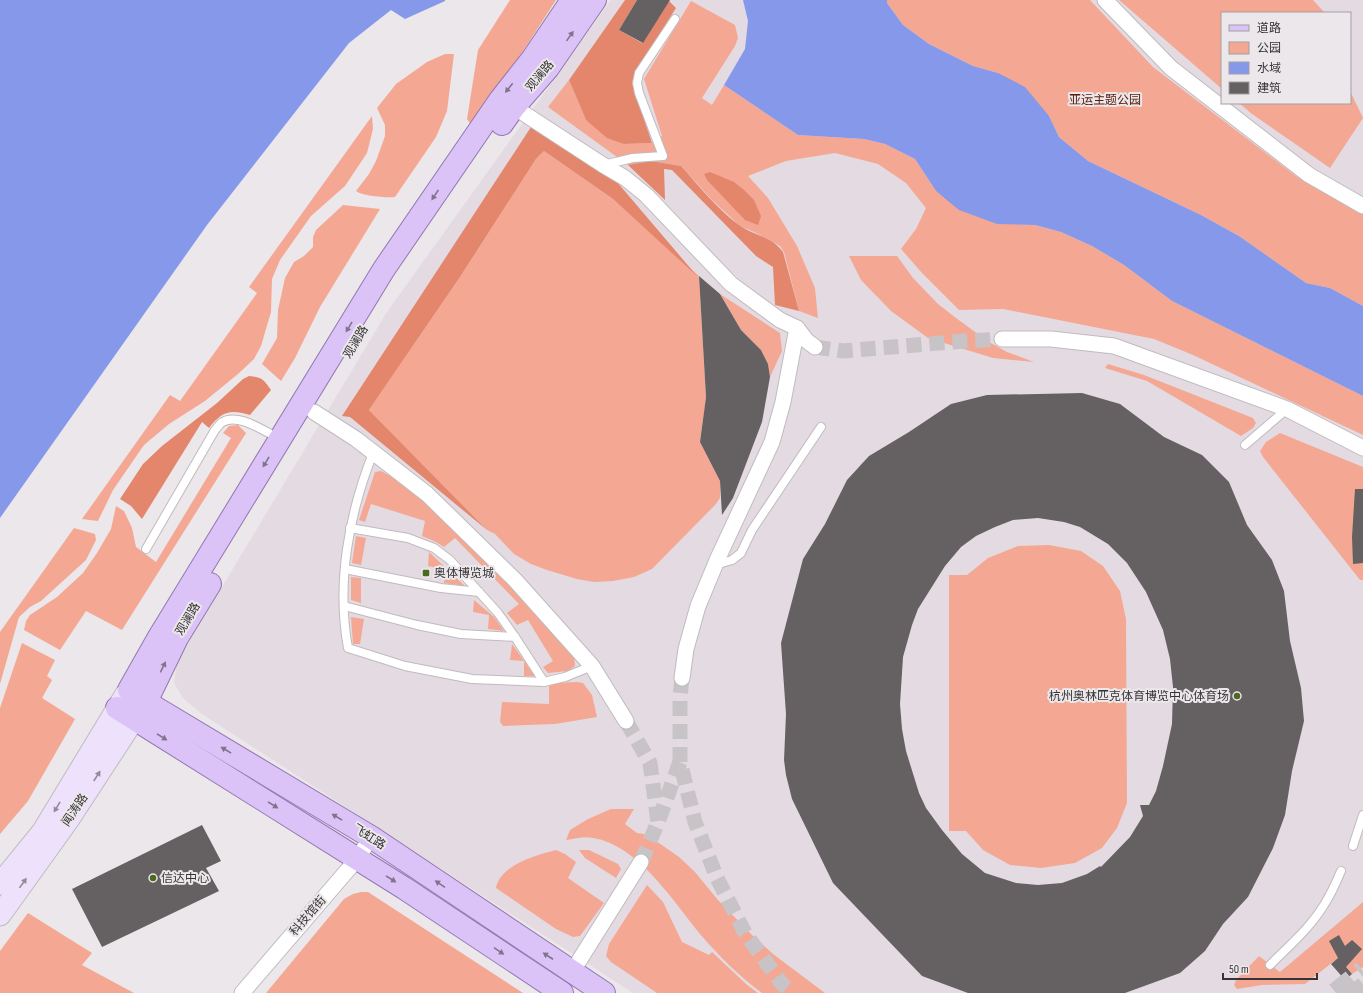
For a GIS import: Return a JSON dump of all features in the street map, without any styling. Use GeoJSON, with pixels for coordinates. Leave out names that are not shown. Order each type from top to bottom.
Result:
{"type":"FeatureCollection","features":[{"type":"Feature","properties":{"kind":"main road","name":"观澜路"},"geometry":{"type":"LineString","coordinates":[[132,705],[177,638],[394,278],[514,107],[541,63],[572,0]]}},
{"type":"Feature","properties":{"kind":"main road","name":"观澜路"},"geometry":{"type":"LineString","coordinates":[[132,705],[158,637],[384,269],[500,100],[541,63],[595,0]]}},
{"type":"Feature","properties":{"kind":"main road","name":"飞虹路"},"geometry":{"type":"LineString","coordinates":[[132,705],[371,837],[604,993]]}},
{"type":"Feature","properties":{"kind":"main road","name":"飞虹路"},"geometry":{"type":"LineString","coordinates":[[132,705],[358,858],[562,993]]}},
{"type":"Feature","properties":{"kind":"main road","name":"闻涛路"},"geometry":{"type":"LineString","coordinates":[[0,884],[43,831],[132,705]]}},
{"type":"Feature","properties":{"kind":"main road","name":"闻涛路"},"geometry":{"type":"LineString","coordinates":[[0,915],[69,819],[132,705]]}},
{"type":"Feature","properties":{"kind":"street"},"geometry":{"type":"LineString","coordinates":[[1105,0],[1171,68],[1309,175],[1363,206]]}},
{"type":"Feature","properties":{"kind":"street"},"geometry":{"type":"LineString","coordinates":[[514,107],[625,178],[646,195],[731,284],[780,320],[797,328],[807,341],[815,347]]}},
{"type":"Feature","properties":{"kind":"street"},"geometry":{"type":"LineString","coordinates":[[682,678],[686,649],[698,606],[714,566],[772,442],[783,402],[797,328]]}},
{"type":"Feature","properties":{"kind":"street"},"geometry":{"type":"LineString","coordinates":[[1002,339],[1051,339],[1114,346],[1286,409],[1363,448]]}},
{"type":"Feature","properties":{"kind":"street"},"geometry":{"type":"LineString","coordinates":[[314,412],[356,439],[427,494],[515,580],[592,666],[626,721]]}},
{"type":"Feature","properties":{"kind":"street","name":"科技馆街"},"geometry":{"type":"LineString","coordinates":[[242,993],[358,858],[371,837]]}},
{"type":"Feature","properties":{"kind":"street"},"geometry":{"type":"LineString","coordinates":[[572,972],[640,862]]}},
{"type":"Feature","properties":{"kind":"lane"},"geometry":{"type":"LineString","coordinates":[[603,165],[634,158],[663,156],[639,93],[637,83],[639,73],[675,19]]}},
{"type":"Feature","properties":{"kind":"lane"},"geometry":{"type":"LineString","coordinates":[[1245,444],[1286,409]]}},
{"type":"Feature","properties":{"kind":"lane"},"geometry":{"type":"LineString","coordinates":[[146,549],[215,430],[222,422],[234,419],[245,421],[280,439]]}},
{"type":"Feature","properties":{"kind":"lane"},"geometry":{"type":"LineString","coordinates":[[714,566],[732,560],[741,553],[752,530],[821,427]]}},
{"type":"Feature","properties":{"kind":"lane"},"geometry":{"type":"LineString","coordinates":[[373,453],[362,482],[350,528],[345,569],[344,606],[345,633],[348,648],[406,666],[472,679],[544,682],[565,677],[592,666]]}},
{"type":"Feature","properties":{"kind":"lane"},"geometry":{"type":"LineString","coordinates":[[350,528],[408,538],[434,548],[450,560],[498,613],[516,637],[544,682]]}},
{"type":"Feature","properties":{"kind":"lane"},"geometry":{"type":"LineString","coordinates":[[345,569],[441,588],[479,592]]}},
{"type":"Feature","properties":{"kind":"lane"},"geometry":{"type":"LineString","coordinates":[[344,606],[417,625],[461,634],[516,637]]}},
{"type":"Feature","properties":{"kind":"lane"},"geometry":{"type":"LineString","coordinates":[[1353,846],[1363,815]]}},
{"type":"Feature","properties":{"kind":"lane"},"geometry":{"type":"LineString","coordinates":[[1270,965],[1312,922],[1327,900],[1340,872]]}},
{"type":"Feature","properties":{"kind":"shaded area"},"geometry":{"type":"Polygon","coordinates":[[[611,0],[1363,0],[1363,993],[633,993],[202,714],[183,698],[174,683],[177,662],[387,312],[611,0]]]}},
{"type":"Feature","properties":{"kind":"shaded area"},"geometry":{"type":"Polygon","coordinates":[[[625,0],[637,0],[619,30],[642,43],[669,1],[676,8],[636,71],[632,83],[652,143],[624,144],[607,138],[586,120],[569,80],[625,0]]]}},
{"type":"Feature","properties":{"kind":"shaded area"},"geometry":{"type":"Polygon","coordinates":[[[531,127],[549,137],[617,182],[697,276],[613,199],[544,151],[536,159],[460,277],[369,410],[487,530],[350,417],[342,416],[531,127]]]}},
{"type":"Feature","properties":{"kind":"shaded area"},"geometry":{"type":"Polygon","coordinates":[[[651,161],[681,166],[708,197],[731,219],[745,229],[768,239],[779,247],[783,252],[799,311],[775,305],[773,267],[756,256],[672,170],[664,169],[665,200],[628,165],[651,161]]]}},
{"type":"Feature","properties":{"kind":"shaded area"},"geometry":{"type":"Polygon","coordinates":[[[710,172],[734,182],[754,200],[761,216],[758,225],[745,220],[707,180],[704,174],[710,172]]]}},
{"type":"Feature","properties":{"kind":"shaded area"},"geometry":{"type":"Polygon","coordinates":[[[249,376],[257,377],[262,380],[271,390],[250,415],[237,412],[227,413],[218,418],[209,428],[202,422],[142,519],[131,506],[120,499],[143,464],[162,446],[217,403],[243,379],[249,376]]]}},
{"type":"Feature","properties":{"kind":"green space"},"geometry":{"type":"Polygon","coordinates":[[[510,0],[556,0],[472,126],[467,119],[478,50],[510,0]]]}},
{"type":"Feature","properties":{"kind":"green space","name":"亚运主题公园"},"geometry":{"type":"Polygon","coordinates":[[[887,0],[1090,0],[1153,67],[1296,176],[1363,213],[1363,306],[1330,288],[1306,283],[1239,236],[1201,215],[1088,161],[1059,137],[1049,116],[998,73],[973,66],[929,44],[903,25],[887,3],[887,0]]]}},
{"type":"Feature","properties":{"kind":"green space"},"geometry":{"type":"Polygon","coordinates":[[[1119,0],[1313,0],[1324,12],[1221,12],[1221,88],[1119,0]]]}},
{"type":"Feature","properties":{"kind":"green space"},"geometry":{"type":"Polygon","coordinates":[[[691,1],[735,25],[738,38],[735,46],[702,98],[712,105],[724,85],[798,135],[864,139],[885,144],[915,159],[936,191],[997,223],[1035,225],[1061,232],[1092,246],[1124,265],[1172,301],[1363,396],[1363,435],[1193,355],[1154,339],[1003,309],[959,310],[922,273],[901,249],[916,229],[926,208],[906,183],[878,164],[835,153],[786,161],[748,176],[768,198],[797,246],[815,288],[818,318],[799,311],[784,252],[780,246],[740,226],[712,200],[681,166],[651,161],[628,165],[548,107],[569,80],[586,120],[624,144],[652,143],[662,136],[644,79],[691,1]]]}},
{"type":"Feature","properties":{"kind":"green space"},"geometry":{"type":"Polygon","coordinates":[[[445,54],[454,54],[447,111],[436,137],[395,197],[374,196],[359,193],[356,191],[369,174],[376,161],[385,136],[385,125],[377,108],[396,84],[427,62],[445,54]]]}},
{"type":"Feature","properties":{"kind":"green space"},"geometry":{"type":"Polygon","coordinates":[[[1351,93],[1363,118],[1330,168],[1252,114],[1240,104],[1351,104],[1351,93]]]}},
{"type":"Feature","properties":{"kind":"green space"},"geometry":{"type":"Polygon","coordinates":[[[372,116],[373,129],[367,153],[345,186],[311,216],[280,260],[272,279],[271,312],[261,346],[254,359],[205,401],[169,424],[144,445],[113,490],[98,521],[82,519],[170,395],[180,401],[257,293],[249,287],[372,116]]]}},
{"type":"Feature","properties":{"kind":"green space"},"geometry":{"type":"Polygon","coordinates":[[[544,151],[613,199],[699,276],[706,397],[700,442],[720,481],[720,498],[715,505],[652,569],[634,577],[613,581],[594,582],[577,579],[531,564],[514,554],[495,534],[487,530],[369,410],[460,277],[536,159],[544,151]]]}},
{"type":"Feature","properties":{"kind":"green space"},"geometry":{"type":"Polygon","coordinates":[[[343,205],[380,209],[320,307],[295,358],[281,381],[262,364],[277,338],[278,310],[285,278],[294,262],[304,256],[313,247],[313,237],[316,230],[343,205]]]}},
{"type":"Feature","properties":{"kind":"green space"},"geometry":{"type":"Polygon","coordinates":[[[849,256],[897,256],[913,278],[938,304],[956,318],[989,342],[1007,352],[1034,362],[993,358],[928,338],[891,311],[861,280],[849,256]]]}},
{"type":"Feature","properties":{"kind":"green space"},"geometry":{"type":"Polygon","coordinates":[[[720,294],[780,333],[782,351],[770,377],[768,364],[761,350],[741,330],[720,294]]]}},
{"type":"Feature","properties":{"kind":"green space"},"geometry":{"type":"Polygon","coordinates":[[[1108,364],[1144,375],[1253,418],[1256,423],[1253,428],[1241,436],[1147,381],[1105,368],[1108,364]]]}},
{"type":"Feature","properties":{"kind":"green space"},"geometry":{"type":"Polygon","coordinates":[[[238,425],[246,433],[122,630],[86,611],[60,650],[24,630],[26,621],[30,615],[57,597],[83,573],[111,529],[116,506],[124,511],[132,528],[136,547],[156,562],[231,438],[223,433],[229,426],[238,425]]]}},
{"type":"Feature","properties":{"kind":"green space"},"geometry":{"type":"Polygon","coordinates":[[[1280,433],[1363,467],[1363,580],[1360,580],[1263,457],[1260,451],[1266,442],[1280,433]]]}},
{"type":"Feature","properties":{"kind":"green space"},"geometry":{"type":"Polygon","coordinates":[[[381,471],[392,477],[423,501],[509,583],[574,656],[575,666],[568,671],[548,673],[543,667],[553,661],[528,620],[517,625],[507,613],[519,604],[455,538],[444,547],[422,536],[425,521],[371,504],[365,522],[359,520],[375,472],[381,471]]]}},
{"type":"Feature","properties":{"kind":"green space"},"geometry":{"type":"Polygon","coordinates":[[[74,528],[95,534],[96,540],[86,560],[41,601],[30,607],[19,617],[0,684],[0,632],[74,528]]]}},
{"type":"Feature","properties":{"kind":"green space"},"geometry":{"type":"Polygon","coordinates":[[[356,536],[366,538],[361,565],[352,563],[356,536]]]}},
{"type":"Feature","properties":{"kind":"green space"},"geometry":{"type":"Polygon","coordinates":[[[1049,545],[1081,551],[1103,566],[1120,591],[1126,619],[1127,803],[1117,828],[1102,848],[1075,863],[1041,868],[1010,865],[983,850],[966,831],[949,831],[949,575],[967,575],[988,558],[1018,546],[1049,545]]]}},
{"type":"Feature","properties":{"kind":"green space"},"geometry":{"type":"Polygon","coordinates":[[[429,552],[465,586],[444,583],[446,570],[428,566],[429,552]]]}},
{"type":"Feature","properties":{"kind":"green space"},"geometry":{"type":"Polygon","coordinates":[[[351,577],[361,578],[361,603],[351,600],[351,577]]]}},
{"type":"Feature","properties":{"kind":"green space"},"geometry":{"type":"Polygon","coordinates":[[[474,600],[494,617],[504,631],[488,629],[489,615],[473,612],[474,600]]]}},
{"type":"Feature","properties":{"kind":"green space"},"geometry":{"type":"Polygon","coordinates":[[[351,617],[364,619],[360,644],[353,644],[351,617]]]}},
{"type":"Feature","properties":{"kind":"green space"},"geometry":{"type":"Polygon","coordinates":[[[22,643],[55,660],[47,676],[52,680],[42,698],[75,719],[28,801],[0,834],[0,708],[22,643]]]}},
{"type":"Feature","properties":{"kind":"green space"},"geometry":{"type":"Polygon","coordinates":[[[512,644],[535,676],[524,676],[524,661],[510,660],[512,644]]]}},
{"type":"Feature","properties":{"kind":"green space"},"geometry":{"type":"Polygon","coordinates":[[[549,683],[583,683],[592,695],[597,717],[555,724],[503,726],[500,722],[502,702],[549,704],[549,683]]]}},
{"type":"Feature","properties":{"kind":"green space"},"geometry":{"type":"Polygon","coordinates":[[[611,809],[634,809],[625,824],[637,833],[644,834],[659,843],[679,857],[695,872],[718,900],[753,936],[773,954],[825,993],[762,993],[737,973],[722,958],[700,934],[653,876],[625,851],[609,843],[590,837],[566,840],[570,830],[588,819],[611,809]]]}},
{"type":"Feature","properties":{"kind":"green space"},"geometry":{"type":"Polygon","coordinates":[[[556,850],[565,854],[576,862],[568,878],[604,903],[580,936],[573,937],[556,929],[496,888],[504,873],[511,867],[529,858],[556,850]]]}},
{"type":"Feature","properties":{"kind":"green space"},"geometry":{"type":"Polygon","coordinates":[[[579,850],[589,850],[618,864],[621,869],[616,878],[585,858],[579,850]]]}},
{"type":"Feature","properties":{"kind":"green space"},"geometry":{"type":"Polygon","coordinates":[[[647,885],[663,902],[682,942],[709,955],[712,952],[746,984],[758,993],[657,993],[611,962],[606,956],[609,944],[647,885]]]}},
{"type":"Feature","properties":{"kind":"green space"},"geometry":{"type":"Polygon","coordinates":[[[361,892],[368,892],[523,993],[266,993],[344,899],[361,892]]]}},
{"type":"Feature","properties":{"kind":"green space"},"geometry":{"type":"Polygon","coordinates":[[[1363,902],[1363,967],[1352,974],[1338,958],[1305,984],[1262,985],[1237,989],[1234,985],[1236,980],[1259,956],[1280,972],[1363,902]]]}},
{"type":"Feature","properties":{"kind":"green space"},"geometry":{"type":"Polygon","coordinates":[[[28,913],[92,953],[82,965],[134,993],[0,993],[0,951],[28,913]]]}},
{"type":"Feature","properties":{"kind":"water"},"geometry":{"type":"Polygon","coordinates":[[[0,0],[445,1],[405,19],[391,10],[349,43],[207,225],[0,518],[0,0]]]}},
{"type":"Feature","properties":{"kind":"water"},"geometry":{"type":"Polygon","coordinates":[[[743,0],[887,0],[887,3],[903,25],[929,44],[973,66],[998,73],[1025,87],[1049,116],[1059,137],[1088,161],[1201,215],[1239,236],[1306,283],[1330,288],[1363,306],[1363,396],[1172,301],[1124,265],[1092,246],[1061,232],[1035,225],[997,224],[959,210],[936,191],[915,159],[885,144],[864,139],[798,135],[724,85],[745,49],[748,21],[743,0]]]}},
{"type":"Feature","properties":{"kind":"building"},"geometry":{"type":"Polygon","coordinates":[[[637,0],[670,0],[643,43],[619,30],[637,0]]]}},
{"type":"Feature","properties":{"kind":"building"},"geometry":{"type":"Polygon","coordinates":[[[699,276],[720,294],[741,330],[761,350],[768,364],[770,377],[762,422],[733,498],[722,515],[720,481],[700,442],[706,397],[699,276]]]}},
{"type":"Feature","properties":{"kind":"building","name":"杭州奥林匹克体育博览中心体育场"},"geometry":{"type":"Polygon","coordinates":[[[1082,393],[1120,404],[1164,437],[1202,455],[1229,482],[1247,525],[1272,560],[1284,591],[1290,641],[1301,688],[1304,721],[1292,771],[1285,815],[1273,848],[1248,897],[1223,924],[1205,951],[1180,973],[1125,993],[968,993],[922,976],[833,883],[792,799],[786,775],[784,760],[786,714],[781,643],[803,559],[825,524],[847,480],[869,456],[951,404],[987,395],[1082,393]],[[1038,518],[1013,520],[976,536],[961,547],[945,566],[918,609],[903,657],[900,704],[902,729],[906,751],[919,793],[926,808],[962,854],[985,873],[1016,883],[1038,885],[1062,883],[1087,874],[1100,866],[1101,867],[1130,837],[1143,816],[1140,805],[1149,805],[1156,791],[1172,724],[1173,687],[1170,659],[1163,630],[1146,592],[1127,563],[1108,544],[1080,527],[1064,522],[1038,518]]]}},
{"type":"Feature","properties":{"kind":"building"},"geometry":{"type":"Polygon","coordinates":[[[1355,489],[1363,489],[1363,563],[1353,564],[1352,537],[1355,489]]]}},
{"type":"Feature","properties":{"kind":"building","name":"信达中心"},"geometry":{"type":"Polygon","coordinates":[[[202,825],[221,861],[206,868],[219,891],[102,947],[72,889],[202,825]]]}},
{"type":"Feature","properties":{"kind":"building"},"geometry":{"type":"Polygon","coordinates":[[[1339,935],[1345,946],[1352,940],[1362,949],[1346,967],[1352,974],[1345,980],[1331,964],[1338,958],[1329,941],[1339,935]]]}},
{"type":"Feature","properties":{"kind":"tunnel"},"geometry":{"type":"LineString","coordinates":[[815,347],[843,351],[1002,339]]}},
{"type":"Feature","properties":{"kind":"tunnel"},"geometry":{"type":"LineString","coordinates":[[682,678],[680,697],[680,762],[695,822],[717,878],[745,933],[782,984],[793,993]]}},
{"type":"Feature","properties":{"kind":"tunnel"},"geometry":{"type":"LineString","coordinates":[[626,721],[650,763],[658,822]]}},
{"type":"Feature","properties":{"kind":"tunnel"},"geometry":{"type":"LineString","coordinates":[[641,862],[658,822],[680,762]]}},
{"type":"Feature","properties":{"kind":"tunnel"},"geometry":{"type":"LineString","coordinates":[[1336,993],[1363,971]]}},
{"type":"Feature","properties":{"kind":"tunnel"},"geometry":{"type":"LineString","coordinates":[[1352,993],[1363,984]]}},
{"type":"Feature","properties":{"kind":"place","name":"奥体博览城"},"geometry":{"type":"Point","coordinates":[426,573]}},
{"type":"Feature","properties":{"kind":"place","name":"杭州奥林匹克体育博览中心体育场"},"geometry":{"type":"Point","coordinates":[1237,696]}},
{"type":"Feature","properties":{"kind":"place","name":"信达中心"},"geometry":{"type":"Point","coordinates":[153,878]}}]}
